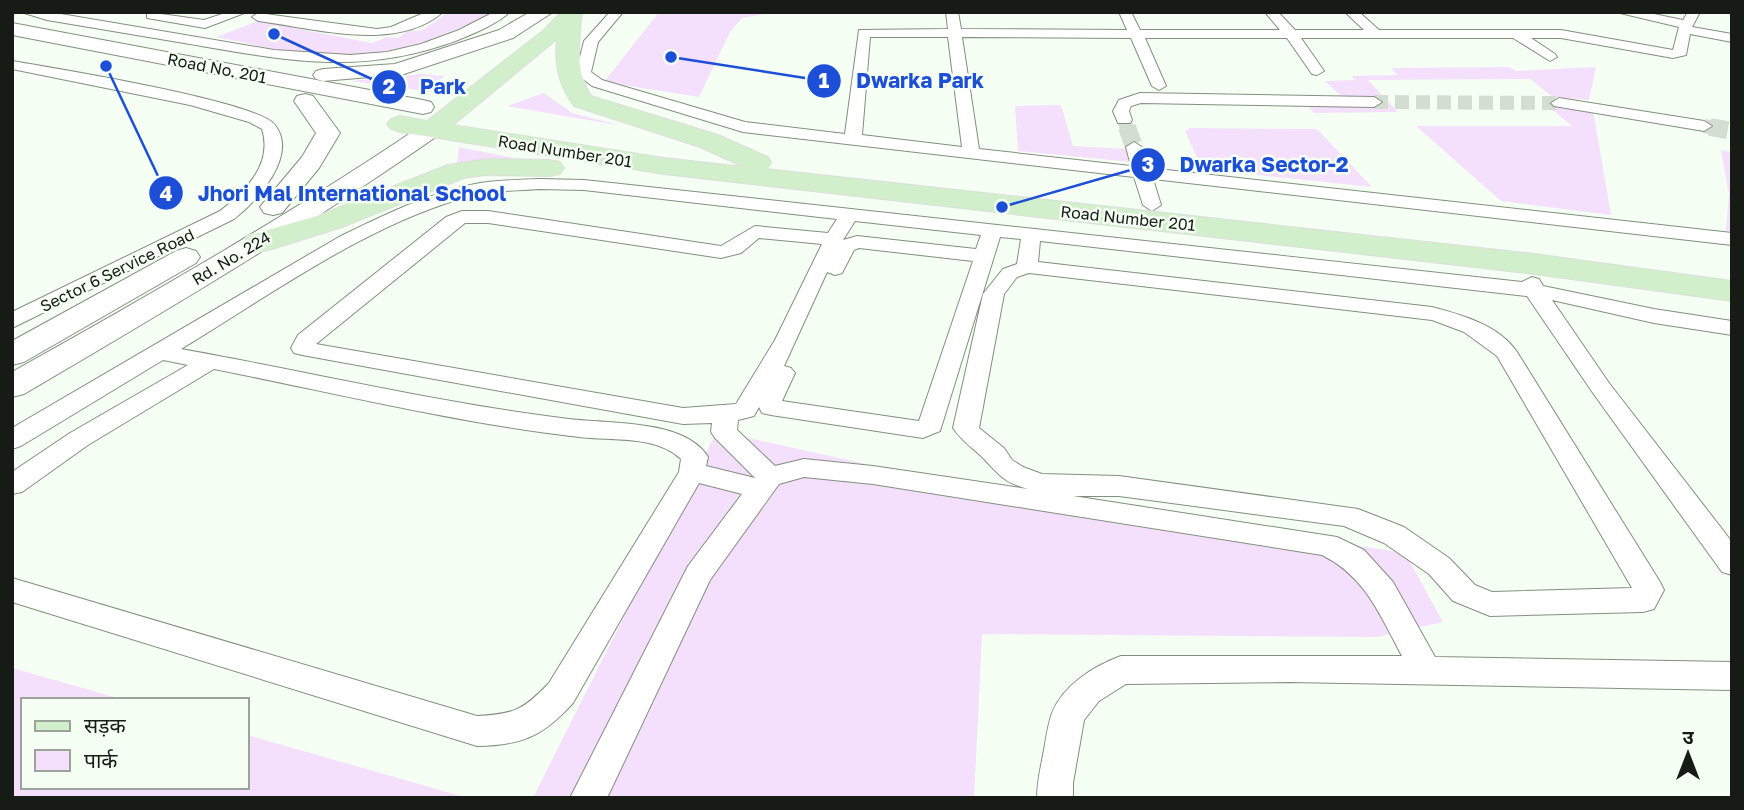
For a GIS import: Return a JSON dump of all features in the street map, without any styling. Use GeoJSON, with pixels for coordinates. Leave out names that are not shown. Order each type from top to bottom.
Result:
{"type":"FeatureCollection","features":[{"type":"Feature","properties":{"kind":"main road"},"geometry":{"type":"LineString","coordinates":[[466,74],[544,12]]}},
{"type":"Feature","properties":{"kind":"main road"},"geometry":{"type":"LineString","coordinates":[[264,77],[397,70],[506,34],[544,12]]}},
{"type":"Feature","properties":{"kind":"main road"},"geometry":{"type":"LineString","coordinates":[[572,12],[566,65],[570,83],[582,102],[709,141],[758,163]]}},
{"type":"Feature","properties":{"kind":"main road","name":"Rd. No. 224"},"geometry":{"type":"LineString","coordinates":[[12,355],[111,301],[429,114],[541,42],[572,12]]}},
{"type":"Feature","properties":{"kind":"main road","name":"Road No. 201"},"geometry":{"type":"LineString","coordinates":[[12,29],[264,77],[429,114]]}},
{"type":"Feature","properties":{"kind":"main road","name":"Road No. 201"},"geometry":{"type":"LineString","coordinates":[[12,43],[305,101],[429,114]]}},
{"type":"Feature","properties":{"kind":"main road"},"geometry":{"type":"LineString","coordinates":[[273,206],[289,184],[321,152],[328,133],[305,101]]}},
{"type":"Feature","properties":{"kind":"main road","name":"Rd. No. 224"},"geometry":{"type":"LineString","coordinates":[[12,386],[258,243],[377,168],[429,114]]}},
{"type":"Feature","properties":{"kind":"main road","name":"Road Number 201"},"geometry":{"type":"LineString","coordinates":[[429,114],[695,157],[1543,247],[1732,272]]}},
{"type":"Feature","properties":{"kind":"main road","name":"Road Number 201"},"geometry":{"type":"LineString","coordinates":[[429,114],[664,166],[1530,277],[1732,291]]}},
{"type":"Feature","properties":{"kind":"main road"},"geometry":{"type":"LineString","coordinates":[[258,243],[331,221],[458,171],[486,167],[592,169],[664,166]]}},
{"type":"Feature","properties":{"kind":"street"},"geometry":{"type":"LineString","coordinates":[[27,12],[97,25],[121,18],[156,14],[199,24],[241,12]]}},
{"type":"Feature","properties":{"kind":"street"},"geometry":{"type":"LineString","coordinates":[[52,17],[68,12]]}},
{"type":"Feature","properties":{"kind":"street"},"geometry":{"type":"LineString","coordinates":[[192,41],[272,12]]}},
{"type":"Feature","properties":{"kind":"street"},"geometry":{"type":"LineString","coordinates":[[258,18],[377,33],[394,31],[437,12]]}},
{"type":"Feature","properties":{"kind":"street"},"geometry":{"type":"LineString","coordinates":[[121,18],[192,41],[294,58],[365,59],[391,56],[433,44],[504,12]]}},
{"type":"Feature","properties":{"kind":"street"},"geometry":{"type":"LineString","coordinates":[[617,12],[592,41],[583,73],[597,83],[743,127],[1505,211],[1732,239]]}},
{"type":"Feature","properties":{"kind":"street"},"geometry":{"type":"LineString","coordinates":[[951,12],[955,33],[963,50],[967,137],[972,153]]}},
{"type":"Feature","properties":{"kind":"street"},"geometry":{"type":"LineString","coordinates":[[1125,12],[1136,34],[1138,51],[1158,86]]}},
{"type":"Feature","properties":{"kind":"street"},"geometry":{"type":"LineString","coordinates":[[1271,12],[1291,34],[1317,71]]}},
{"type":"Feature","properties":{"kind":"street"},"geometry":{"type":"LineString","coordinates":[[1351,12],[1375,33]]}},
{"type":"Feature","properties":{"kind":"street"},"geometry":{"type":"LineString","coordinates":[[1622,12],[1688,22],[1732,38]]}},
{"type":"Feature","properties":{"kind":"street"},"geometry":{"type":"LineString","coordinates":[[1461,19],[1480,33]]}},
{"type":"Feature","properties":{"kind":"street"},"geometry":{"type":"LineString","coordinates":[[853,139],[863,34],[1561,34],[1672,54],[1682,52],[1688,22]]}},
{"type":"Feature","properties":{"kind":"street"},"geometry":{"type":"LineString","coordinates":[[1515,33],[1550,57]]}},
{"type":"Feature","properties":{"kind":"street","name":"Sector 6 Service Road"},"geometry":{"type":"LineString","coordinates":[[12,65],[202,103],[257,117],[269,127],[273,140],[272,162],[266,177],[243,203],[227,215],[12,321]]}},
{"type":"Feature","properties":{"kind":"street"},"geometry":{"type":"LineString","coordinates":[[1124,120],[1121,111],[1125,103],[1140,98],[1374,102]]}},
{"type":"Feature","properties":{"kind":"street"},"geometry":{"type":"LineString","coordinates":[[1559,103],[1704,126]]}},
{"type":"Feature","properties":{"kind":"street"},"geometry":{"type":"LineString","coordinates":[[1134,147],[1152,205]]}},
{"type":"Feature","properties":{"kind":"street"},"geometry":{"type":"LineString","coordinates":[[12,440],[162,354],[346,241],[429,204],[476,189],[539,184],[584,185],[1031,235],[1530,277],[1627,311],[1732,328]]}},
{"type":"Feature","properties":{"kind":"street"},"geometry":{"type":"LineString","coordinates":[[834,239],[755,232],[734,249],[721,252],[488,217],[462,217],[453,221],[316,331],[302,348],[683,416],[726,415],[745,410],[755,394],[785,343],[834,239],[849,215]]}},
{"type":"Feature","properties":{"kind":"street"},"geometry":{"type":"LineString","coordinates":[[984,256],[875,243],[857,242],[846,246],[770,400],[771,408],[923,430],[931,425],[992,231]]}},
{"type":"Feature","properties":{"kind":"street"},"geometry":{"type":"LineString","coordinates":[[1027,267],[1031,235]]}},
{"type":"Feature","properties":{"kind":"street"},"geometry":{"type":"LineString","coordinates":[[1027,267],[1432,314],[1474,327],[1491,337],[1506,352],[1648,590],[1643,600],[1490,604],[1464,593],[1440,566],[1394,535],[1348,516],[1119,486],[1084,487],[1030,481],[1003,467],[996,455],[974,442],[966,428],[994,294],[1010,273],[1027,267]]}},
{"type":"Feature","properties":{"kind":"street"},"geometry":{"type":"LineString","coordinates":[[1530,277],[1601,388],[1732,565]]}},
{"type":"Feature","properties":{"kind":"street"},"geometry":{"type":"LineString","coordinates":[[12,590],[477,731],[515,731],[538,718],[561,693],[692,472],[695,457],[687,447],[662,438],[511,422],[162,354]]}},
{"type":"Feature","properties":{"kind":"street"},"geometry":{"type":"LineString","coordinates":[[12,485],[79,439],[209,362]]}},
{"type":"Feature","properties":{"kind":"street"},"geometry":{"type":"LineString","coordinates":[[726,415],[724,432],[765,483]]}},
{"type":"Feature","properties":{"kind":"street"},"geometry":{"type":"LineString","coordinates":[[692,472],[765,483],[804,468],[873,475],[1327,545],[1354,558],[1382,590],[1426,671]]}},
{"type":"Feature","properties":{"kind":"street"},"geometry":{"type":"LineString","coordinates":[[588,798],[698,575],[765,483]]}},
{"type":"Feature","properties":{"kind":"street"},"geometry":{"type":"LineString","coordinates":[[1323,513],[1327,545]]}},
{"type":"Feature","properties":{"kind":"street"},"geometry":{"type":"LineString","coordinates":[[1055,798],[1055,783],[1068,715],[1087,691],[1121,670],[1289,668],[1732,676]]}},
{"type":"Feature","properties":{"kind":"green space"},"geometry":{"type":"Polygon","coordinates":[[[449,12],[492,12],[446,34],[375,53],[326,55],[290,52],[216,37],[258,21],[372,43],[387,37],[398,38],[409,30],[421,31],[449,12]]]}},
{"type":"Feature","properties":{"kind":"green space"},"geometry":{"type":"Polygon","coordinates":[[[659,12],[778,12],[742,18],[730,32],[699,97],[604,82],[659,12]]]}},
{"type":"Feature","properties":{"kind":"green space"},"geometry":{"type":"Polygon","coordinates":[[[1509,67],[1516,71],[1596,67],[1589,100],[1553,97],[1530,79],[1368,80],[1398,112],[1314,113],[1304,101],[1344,99],[1325,81],[1354,80],[1352,76],[1397,75],[1391,68],[1509,67]]]}},
{"type":"Feature","properties":{"kind":"green space"},"geometry":{"type":"Polygon","coordinates":[[[420,74],[445,76],[424,91],[351,81],[420,74]]]}},
{"type":"Feature","properties":{"kind":"green space"},"geometry":{"type":"Polygon","coordinates":[[[544,93],[572,113],[623,126],[507,106],[544,93]]]}},
{"type":"Feature","properties":{"kind":"green space"},"geometry":{"type":"Polygon","coordinates":[[[1544,103],[1593,110],[1611,215],[1501,201],[1416,126],[1572,126],[1544,103]]]}},
{"type":"Feature","properties":{"kind":"green space"},"geometry":{"type":"Polygon","coordinates":[[[1061,105],[1073,146],[1128,149],[1131,162],[1018,151],[1015,106],[1061,105]]]}},
{"type":"Feature","properties":{"kind":"green space"},"geometry":{"type":"Polygon","coordinates":[[[1191,128],[1317,129],[1372,187],[1202,169],[1185,131],[1191,128]]]}},
{"type":"Feature","properties":{"kind":"green space"},"geometry":{"type":"Polygon","coordinates":[[[459,147],[524,160],[457,164],[459,147]]]}},
{"type":"Feature","properties":{"kind":"green space"},"geometry":{"type":"Polygon","coordinates":[[[1721,150],[1732,152],[1732,232],[1726,231],[1729,194],[1721,150]]]}},
{"type":"Feature","properties":{"kind":"green space"},"geometry":{"type":"Polygon","coordinates":[[[717,431],[938,480],[1405,553],[1443,622],[1377,637],[982,634],[974,798],[533,798],[717,431]]]}},
{"type":"Feature","properties":{"kind":"green space"},"geometry":{"type":"Polygon","coordinates":[[[12,668],[118,698],[21,698],[21,789],[248,789],[248,735],[468,798],[12,798],[12,668]]]}},
{"type":"Feature","properties":{"kind":"tunnel"},"geometry":{"type":"LineString","coordinates":[[1374,102],[1559,103]]}},
{"type":"Feature","properties":{"kind":"tunnel"},"geometry":{"type":"LineString","coordinates":[[1124,120],[1127,129]]}},
{"type":"Feature","properties":{"kind":"tunnel"},"geometry":{"type":"LineString","coordinates":[[1704,126],[1720,129]]}},
{"type":"Feature","properties":{"kind":"tunnel"},"geometry":{"type":"LineString","coordinates":[[1127,127],[1134,147]]}},
{"type":"Feature","properties":{"kind":"tunnel"},"geometry":{"type":"LineString","coordinates":[[1710,127],[1732,131]]}},
{"type":"Feature","properties":{"kind":"place","name":"Park"},"geometry":{"type":"Point","coordinates":[274,34]}},
{"type":"Feature","properties":{"kind":"place","name":"Dwarka Park"},"geometry":{"type":"Point","coordinates":[671,57]}},
{"type":"Feature","properties":{"kind":"place","name":"Jhori Mal International School"},"geometry":{"type":"Point","coordinates":[106,66]}},
{"type":"Feature","properties":{"kind":"place","name":"Dwarka Sector-2"},"geometry":{"type":"Point","coordinates":[1002,207]}}]}
